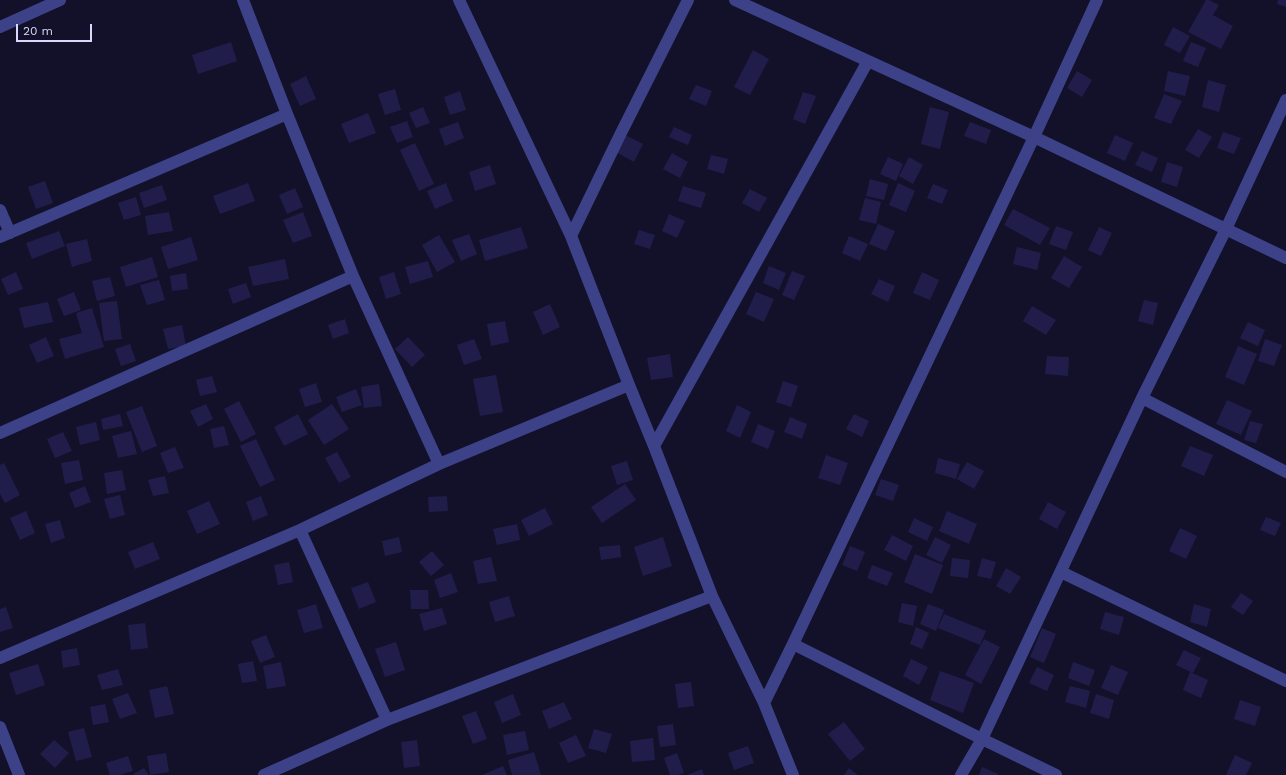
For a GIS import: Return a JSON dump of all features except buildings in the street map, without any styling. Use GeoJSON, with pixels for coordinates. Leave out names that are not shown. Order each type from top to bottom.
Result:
{"type":"FeatureCollection","features":[{"type":"Feature","properties":{"kind":"street"},"geometry":{"type":"LineString","coordinates":[[0,27],[60,0]]}},
{"type":"Feature","properties":{"kind":"street"},"geometry":{"type":"LineString","coordinates":[[243,0],[287,114],[353,276],[439,464]]}},
{"type":"Feature","properties":{"kind":"street"},"geometry":{"type":"LineString","coordinates":[[459,0],[571,236],[712,596],[764,703],[793,775]]}},
{"type":"Feature","properties":{"kind":"street"},"geometry":{"type":"LineString","coordinates":[[571,236],[688,0]]}},
{"type":"Feature","properties":{"kind":"street"},"geometry":{"type":"LineString","coordinates":[[735,0],[1034,137],[1286,258]]}},
{"type":"Feature","properties":{"kind":"street"},"geometry":{"type":"LineString","coordinates":[[764,703],[1034,137],[1097,0]]}},
{"type":"Feature","properties":{"kind":"street"},"geometry":{"type":"LineString","coordinates":[[654,446],[868,61]]}},
{"type":"Feature","properties":{"kind":"street"},"geometry":{"type":"LineString","coordinates":[[961,775],[982,739],[1142,398],[1226,229],[1286,100]]}},
{"type":"Feature","properties":{"kind":"street"},"geometry":{"type":"LineString","coordinates":[[0,210],[5,235],[287,114]]}},
{"type":"Feature","properties":{"kind":"street"},"geometry":{"type":"LineString","coordinates":[[0,433],[353,276]]}},
{"type":"Feature","properties":{"kind":"street"},"geometry":{"type":"LineString","coordinates":[[0,658],[300,530],[439,464],[629,385]]}},
{"type":"Feature","properties":{"kind":"street"},"geometry":{"type":"LineString","coordinates":[[1142,398],[1286,472]]}},
{"type":"Feature","properties":{"kind":"street"},"geometry":{"type":"LineString","coordinates":[[300,530],[387,720]]}},
{"type":"Feature","properties":{"kind":"street"},"geometry":{"type":"LineString","coordinates":[[1061,572],[1286,681]]}},
{"type":"Feature","properties":{"kind":"street"},"geometry":{"type":"LineString","coordinates":[[264,775],[387,720],[712,596]]}},
{"type":"Feature","properties":{"kind":"street"},"geometry":{"type":"LineString","coordinates":[[793,644],[1056,775]]}},
{"type":"Feature","properties":{"kind":"street"},"geometry":{"type":"LineString","coordinates":[[0,727],[19,775]]}}]}
